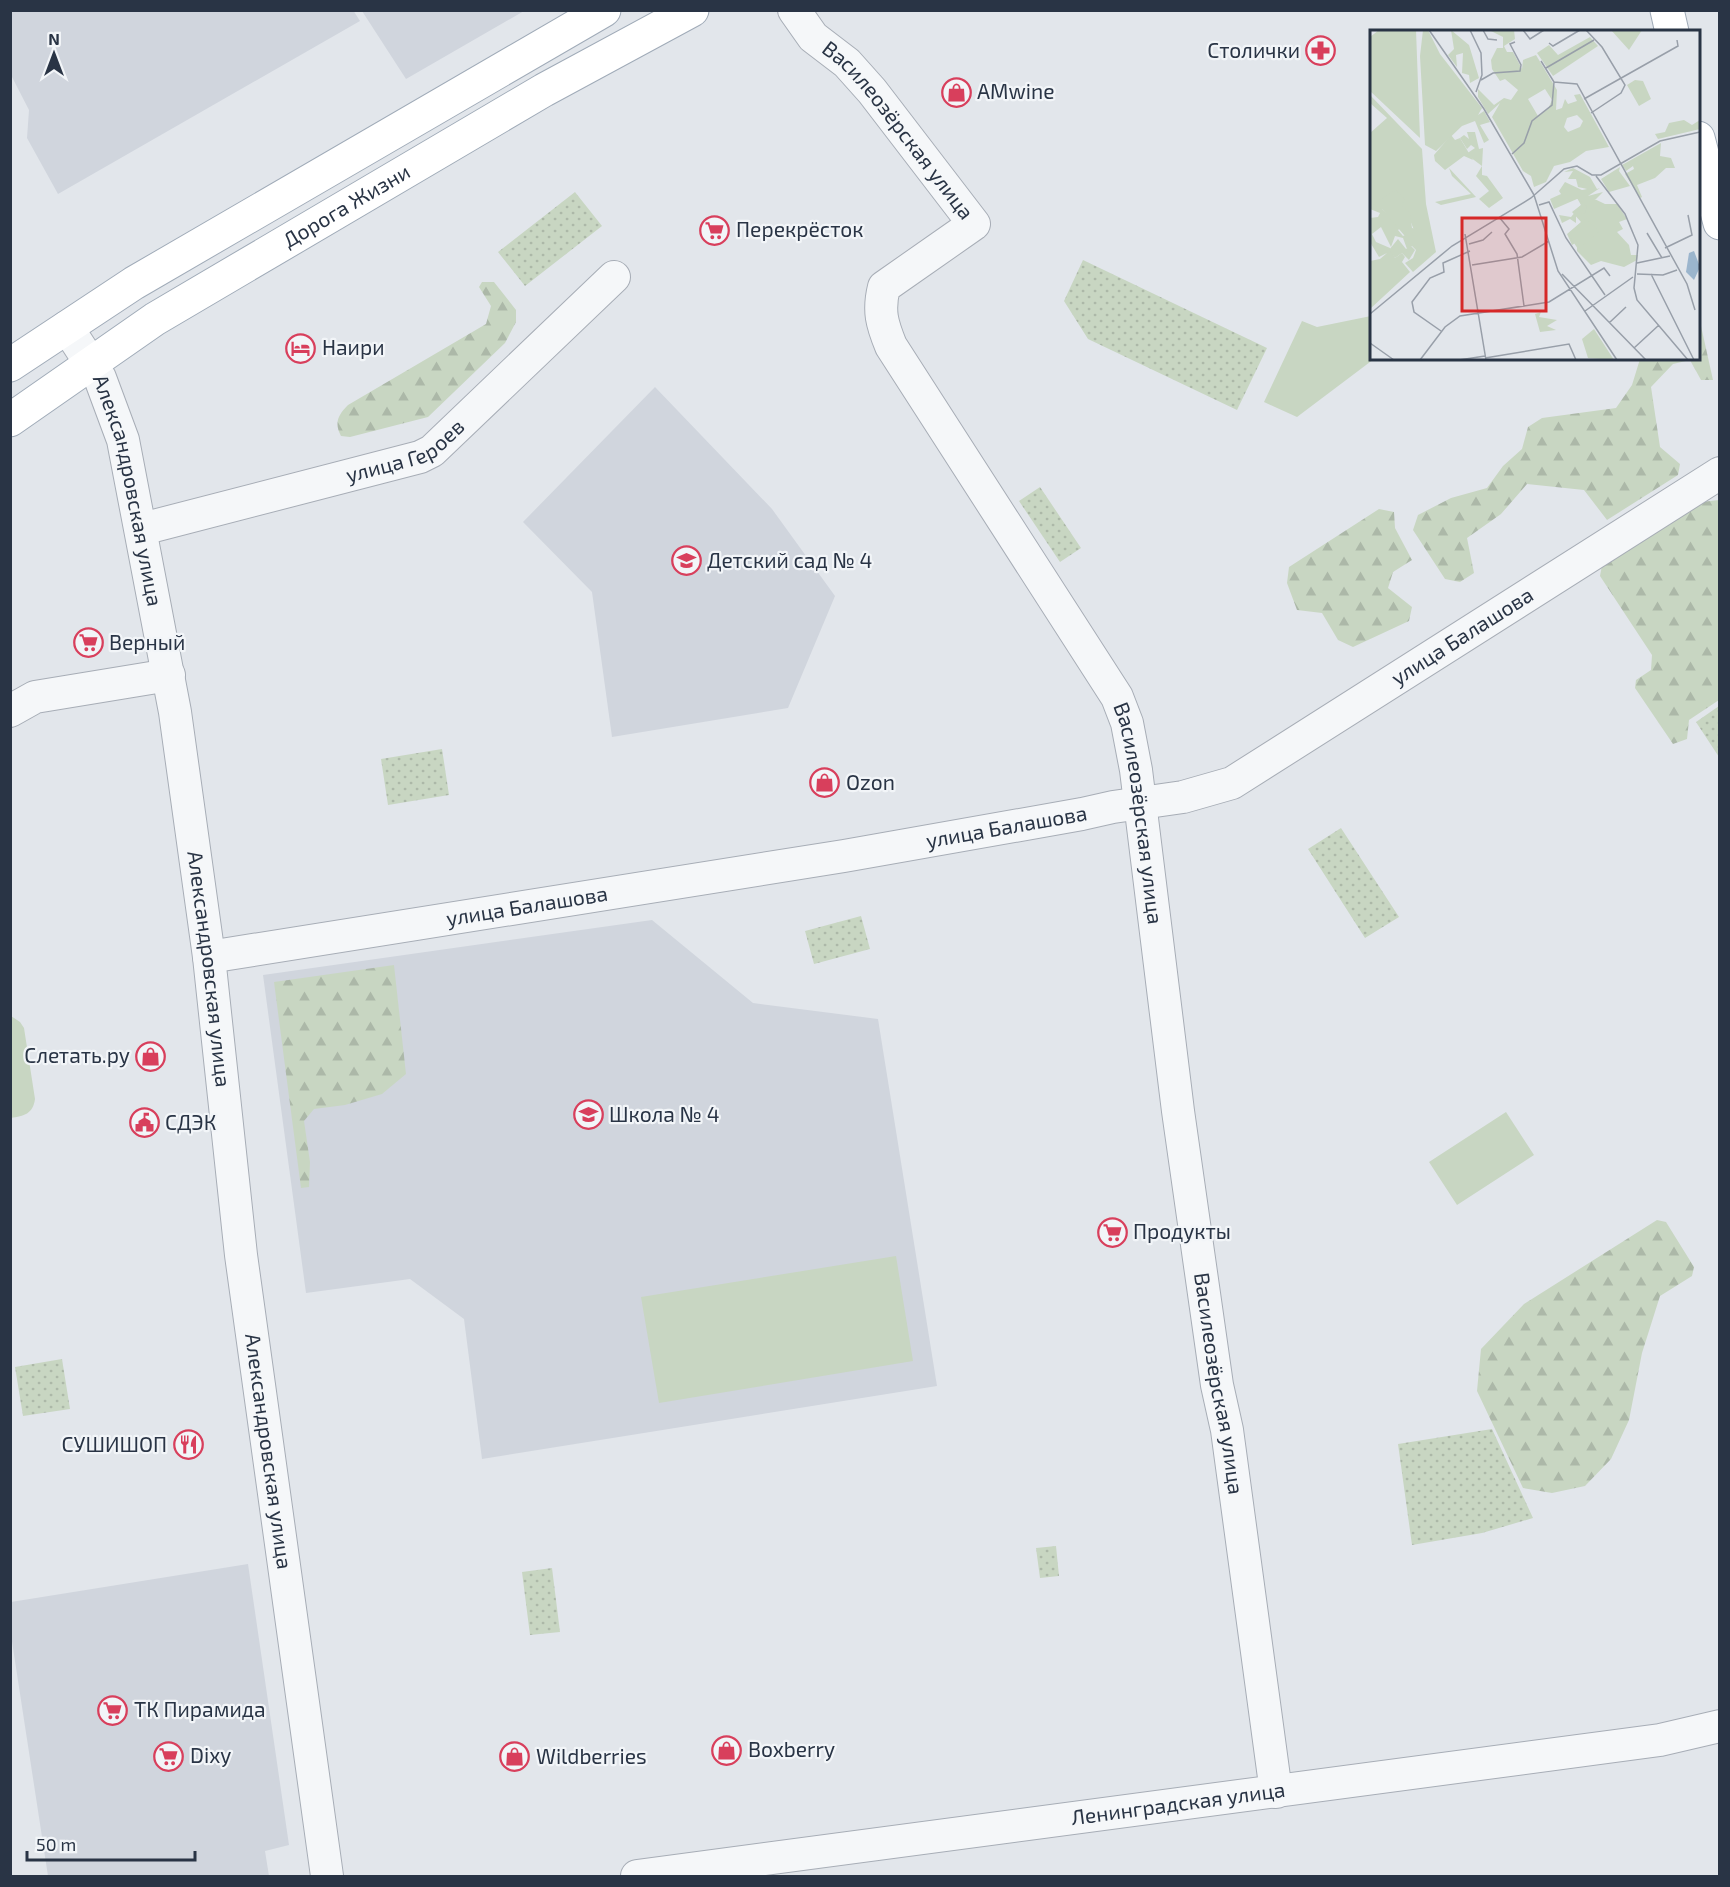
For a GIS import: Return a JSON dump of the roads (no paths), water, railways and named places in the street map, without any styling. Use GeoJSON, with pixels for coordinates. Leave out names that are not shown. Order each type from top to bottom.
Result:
{"type":"FeatureCollection","features":[{"type":"Feature","properties":{"kind":"main road","name":"Дорога Жизни"},"geometry":{"type":"LineString","coordinates":[[10,365],[134,283],[604,10]]}},
{"type":"Feature","properties":{"kind":"main road","name":"Дорога Жизни"},"geometry":{"type":"LineString","coordinates":[[10,420],[155,319],[514,108],[692,10]]}},
{"type":"Feature","properties":{"kind":"main road"},"geometry":{"type":"LineString","coordinates":[[1667,10],[1672,30]]}},
{"type":"Feature","properties":{"kind":"main road"},"geometry":{"type":"LineString","coordinates":[[1700,146],[1719,223]]}},
{"type":"Feature","properties":{"kind":"street","name":"Василеозёрская улица"},"geometry":{"type":"LineString","coordinates":[[794,10],[813,37],[847,63],[872,91],[974,224],[884,287],[880,302],[882,324],[891,346],[1117,697],[1127,723],[1140,803],[1180,1122],[1217,1385],[1227,1430],[1276,1792]]}},
{"type":"Feature","properties":{"kind":"street","name":"улица Героев"},"geometry":{"type":"LineString","coordinates":[[142,529],[420,457],[432,451],[614,277]]}},
{"type":"Feature","properties":{"kind":"street","name":"Александровская улица"},"geometry":{"type":"LineString","coordinates":[[67,327],[100,378],[123,441],[169,675],[186,780],[209,957],[241,1255],[327,1876]]}},
{"type":"Feature","properties":{"kind":"street","name":"улица Балашова"},"geometry":{"type":"LineString","coordinates":[[209,957],[844,856],[1183,797],[1232,783],[1719,473]]}},
{"type":"Feature","properties":{"kind":"street"},"geometry":{"type":"LineString","coordinates":[[10,711],[34,697],[169,675]]}},
{"type":"Feature","properties":{"kind":"street","name":"Ленинградская улица"},"geometry":{"type":"LineString","coordinates":[[637,1876],[1660,1740],[1719,1726]]}},
{"type":"Feature","properties":{"kind":"place","name":"Столички"},"geometry":{"type":"Point","coordinates":[1321,51]}},
{"type":"Feature","properties":{"kind":"place","name":"AMwine"},"geometry":{"type":"Point","coordinates":[956,92]}},
{"type":"Feature","properties":{"kind":"place","name":"Перекрёсток"},"geometry":{"type":"Point","coordinates":[715,230]}},
{"type":"Feature","properties":{"kind":"place","name":"Наири"},"geometry":{"type":"Point","coordinates":[301,348]}},
{"type":"Feature","properties":{"kind":"place","name":"Детский сад № 4"},"geometry":{"type":"Point","coordinates":[686,561]}},
{"type":"Feature","properties":{"kind":"place","name":"Верный"},"geometry":{"type":"Point","coordinates":[88,643]}},
{"type":"Feature","properties":{"kind":"place","name":"Ozon"},"geometry":{"type":"Point","coordinates":[825,783]}},
{"type":"Feature","properties":{"kind":"place","name":"Слетать.ру"},"geometry":{"type":"Point","coordinates":[151,1056]}},
{"type":"Feature","properties":{"kind":"place","name":"Школа № 4"},"geometry":{"type":"Point","coordinates":[588,1115]}},
{"type":"Feature","properties":{"kind":"place","name":"СДЭК"},"geometry":{"type":"Point","coordinates":[144,1123]}},
{"type":"Feature","properties":{"kind":"place","name":"Продукты"},"geometry":{"type":"Point","coordinates":[1112,1232]}},
{"type":"Feature","properties":{"kind":"place","name":"СУШИШОП"},"geometry":{"type":"Point","coordinates":[188,1445]}},
{"type":"Feature","properties":{"kind":"place","name":"ТК Пирамида"},"geometry":{"type":"Point","coordinates":[113,1710]}},
{"type":"Feature","properties":{"kind":"place","name":"Boxberry"},"geometry":{"type":"Point","coordinates":[727,1750]}},
{"type":"Feature","properties":{"kind":"place","name":"Dixy"},"geometry":{"type":"Point","coordinates":[169,1756]}},
{"type":"Feature","properties":{"kind":"place","name":"Wildberries"},"geometry":{"type":"Point","coordinates":[515,1757]}}]}
